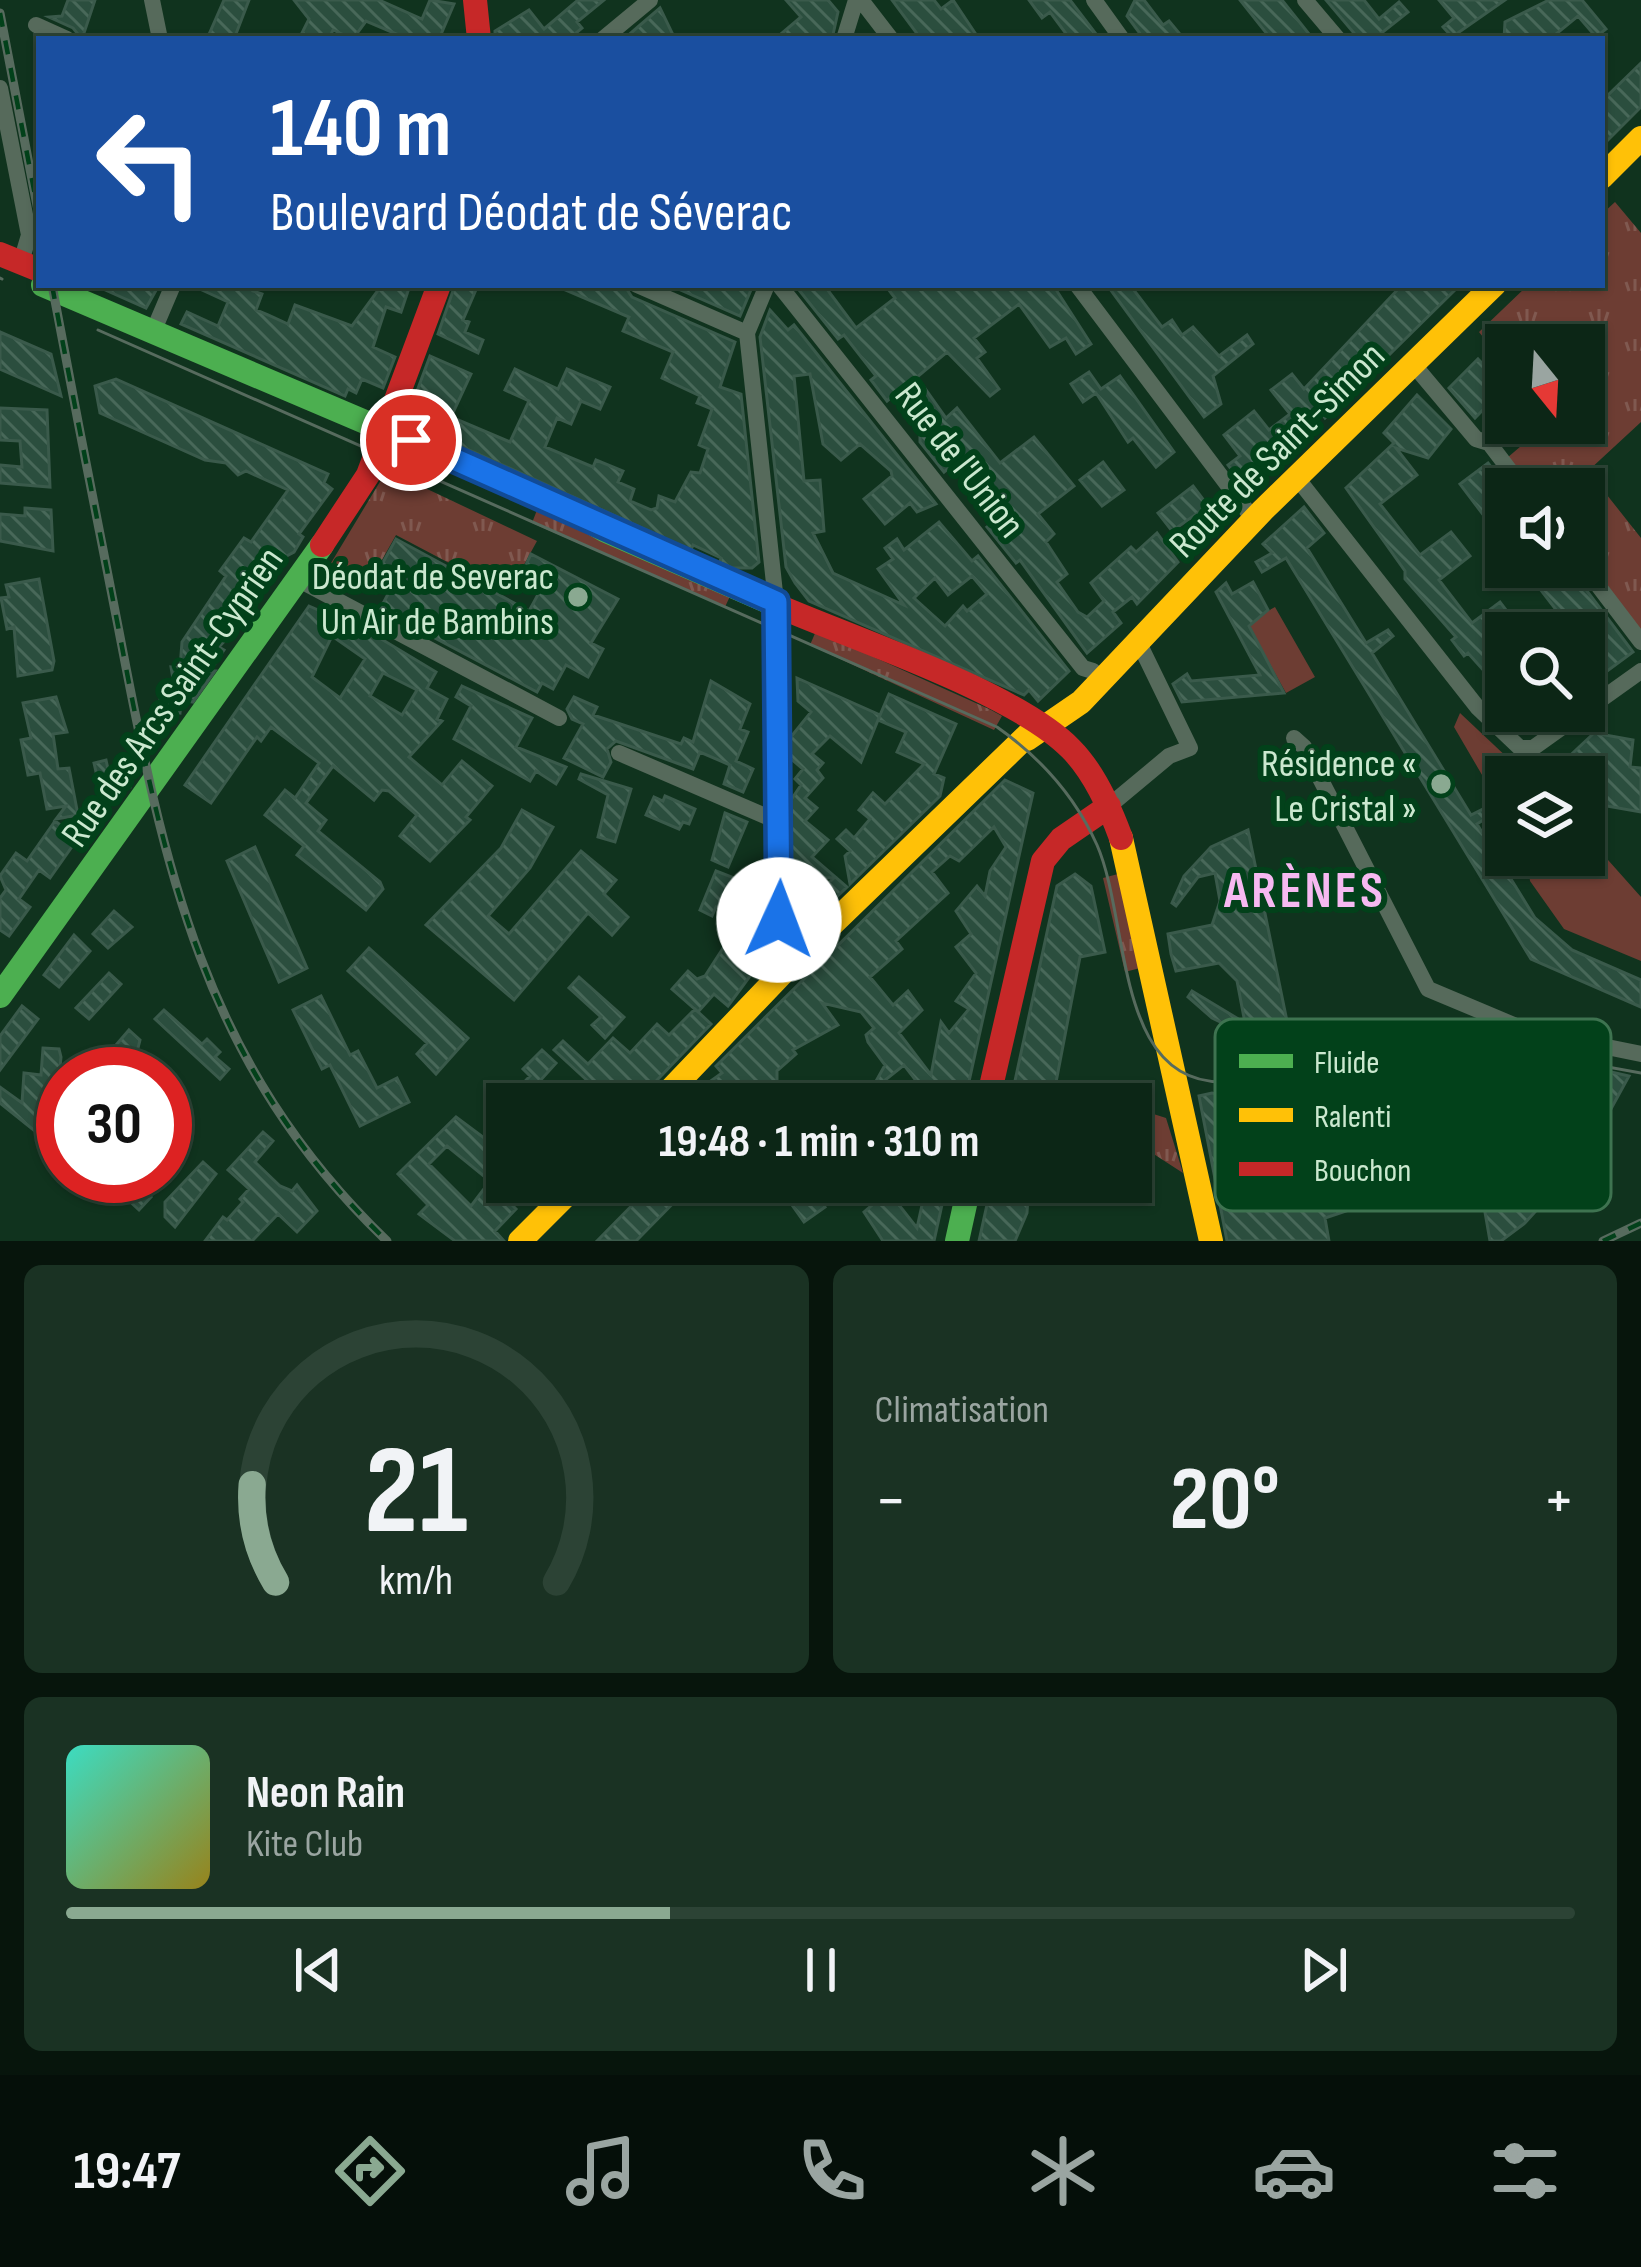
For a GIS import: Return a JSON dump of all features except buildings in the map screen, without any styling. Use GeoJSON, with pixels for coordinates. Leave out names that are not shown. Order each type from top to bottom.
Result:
{"type":"FeatureCollection","features":[{"type":"Feature","properties":{"kind":"main road"},"geometry":{"type":"LineString","coordinates":[[476,0],[478,36]]}},
{"type":"Feature","properties":{"kind":"main road"},"geometry":{"type":"LineString","coordinates":[[1605,175],[1637,149]]}},
{"type":"Feature","properties":{"kind":"main road"},"geometry":{"type":"LineString","coordinates":[[51,288],[776,602],[1038,731],[1079,758],[1109,806],[1131,869],[1211,1241]]}},
{"type":"Feature","properties":{"kind":"main road"},"geometry":{"type":"LineString","coordinates":[[76,288],[111,313]]}},
{"type":"Feature","properties":{"kind":"main road","name":"Rue des Arcs Saint-Cyprien"},"geometry":{"type":"LineString","coordinates":[[0,996],[299,580],[368,475],[389,431],[439,288]]}},
{"type":"Feature","properties":{"kind":"main road","name":"Route de Saint-Simon"},"geometry":{"type":"LineString","coordinates":[[677,1083],[791,964],[1095,672],[1137,639],[1491,288]]}},
{"type":"Feature","properties":{"kind":"main road"},"geometry":{"type":"LineString","coordinates":[[993,1083],[1043,861],[1061,839],[1109,806]]}},
{"type":"Feature","properties":{"kind":"main road"},"geometry":{"type":"LineString","coordinates":[[520,1241],[558,1203]]}},
{"type":"Feature","properties":{"kind":"main road"},"geometry":{"type":"LineString","coordinates":[[958,1241],[966,1203]]}},
{"type":"Feature","properties":{"kind":"street"},"geometry":{"type":"LineString","coordinates":[[152,0],[159,36]]}},
{"type":"Feature","properties":{"kind":"street"},"geometry":{"type":"LineString","coordinates":[[607,36],[650,0]]}},
{"type":"Feature","properties":{"kind":"street"},"geometry":{"type":"LineString","coordinates":[[845,36],[859,0],[889,36]]}},
{"type":"Feature","properties":{"kind":"street"},"geometry":{"type":"LineString","coordinates":[[1094,0],[1120,36]]}},
{"type":"Feature","properties":{"kind":"street"},"geometry":{"type":"LineString","coordinates":[[1305,0],[1335,36]]}},
{"type":"Feature","properties":{"kind":"street"},"geometry":{"type":"LineString","coordinates":[[36,26],[60,36]]}},
{"type":"Feature","properties":{"kind":"street"},"geometry":{"type":"LineString","coordinates":[[0,88],[29,235],[15,263]]}},
{"type":"Feature","properties":{"kind":"street"},"geometry":{"type":"LineString","coordinates":[[153,332],[172,288]]}},
{"type":"Feature","properties":{"kind":"street"},"geometry":{"type":"LineString","coordinates":[[644,288],[747,333]]}},
{"type":"Feature","properties":{"kind":"street"},"geometry":{"type":"LineString","coordinates":[[766,288],[747,333],[776,602],[779,920],[791,964]]}},
{"type":"Feature","properties":{"kind":"street","name":"Rue de l'Union"},"geometry":{"type":"LineString","coordinates":[[781,288],[1083,668],[1095,672]]}},
{"type":"Feature","properties":{"kind":"street"},"geometry":{"type":"LineString","coordinates":[[1079,288],[1254,520]]}},
{"type":"Feature","properties":{"kind":"street"},"geometry":{"type":"LineString","coordinates":[[1413,364],[1476,439],[1489,443],[1508,468]]}},
{"type":"Feature","properties":{"kind":"street"},"geometry":{"type":"LineString","coordinates":[[1297,478],[1502,736],[1520,748],[1533,748],[1641,671]]}},
{"type":"Feature","properties":{"kind":"street"},"geometry":{"type":"LineString","coordinates":[[299,580],[560,718]]}},
{"type":"Feature","properties":{"kind":"street"},"geometry":{"type":"LineString","coordinates":[[1600,588],[1641,642]]}},
{"type":"Feature","properties":{"kind":"street"},"geometry":{"type":"LineString","coordinates":[[1109,806],[1131,794],[1169,756],[1190,748],[1137,639]]}},
{"type":"Feature","properties":{"kind":"street"},"geometry":{"type":"LineString","coordinates":[[1294,738],[1304,747],[1428,989],[1499,1019]]}},
{"type":"Feature","properties":{"kind":"street"},"geometry":{"type":"LineString","coordinates":[[619,753],[779,821]]}},
{"type":"Feature","properties":{"kind":"street"},"geometry":{"type":"LineString","coordinates":[[1611,1048],[1641,1054]]}},
{"type":"Feature","properties":{"kind":"green space"},"geometry":{"type":"Polygon","coordinates":[[[1615,202],[1641,233],[1641,422],[1591,468],[1515,468],[1507,458],[1523,444],[1605,444],[1605,324],[1487,324],[1525,288],[1605,288],[1605,211],[1615,202]]]}},
{"type":"Feature","properties":{"kind":"green space"},"geometry":{"type":"Polygon","coordinates":[[[387,470],[537,541],[508,594],[396,535],[378,567],[322,578],[387,470]]]}},
{"type":"Feature","properties":{"kind":"green space"},"geometry":{"type":"Polygon","coordinates":[[[1605,492],[1641,538],[1641,633],[1605,586],[1605,492]]]}},
{"type":"Feature","properties":{"kind":"green space"},"geometry":{"type":"Polygon","coordinates":[[[537,510],[731,594],[725,607],[532,523],[537,510]]]}},
{"type":"Feature","properties":{"kind":"green space"},"geometry":{"type":"Polygon","coordinates":[[[1275,607],[1315,677],[1286,693],[1247,623],[1275,607]]]}},
{"type":"Feature","properties":{"kind":"green space"},"geometry":{"type":"Polygon","coordinates":[[[816,631],[1002,716],[994,730],[810,645],[816,631]]]}},
{"type":"Feature","properties":{"kind":"green space"},"geometry":{"type":"Polygon","coordinates":[[[1460,713],[1506,756],[1485,756],[1485,780],[1454,727],[1460,713]]]}},
{"type":"Feature","properties":{"kind":"green space"},"geometry":{"type":"Polygon","coordinates":[[[1605,857],[1641,897],[1641,961],[1564,929],[1529,876],[1605,876],[1605,857]]]}},
{"type":"Feature","properties":{"kind":"green space"},"geometry":{"type":"Polygon","coordinates":[[[1118,874],[1140,968],[1125,972],[1103,878],[1118,874]]]}},
{"type":"Feature","properties":{"kind":"green space"},"geometry":{"type":"Polygon","coordinates":[[[1152,1114],[1166,1118],[1183,1173],[1152,1153],[1152,1114]]]}},
{"type":"Feature","properties":{"kind":"tram line"},"geometry":{"type":"LineString","coordinates":[[98,330],[997,727],[1055,779],[1097,845],[1133,998],[1147,1033],[1167,1061],[1196,1078],[1215,1079]]}},
{"type":"Feature","properties":{"kind":"tram line"},"geometry":{"type":"LineString","coordinates":[[1611,1068],[1641,1073]]}},
{"type":"Feature","properties":{"kind":"railway"},"geometry":{"type":"LineString","coordinates":[[0,13],[36,200]]}},
{"type":"Feature","properties":{"kind":"railway"},"geometry":{"type":"LineString","coordinates":[[53,288],[153,799],[200,957],[233,1032],[273,1104],[324,1173],[387,1241]]}},
{"type":"Feature","properties":{"kind":"railway"},"geometry":{"type":"LineString","coordinates":[[1603,1241],[1641,1223]]}},
{"type":"Feature","properties":{"kind":"traffic: fast"},"geometry":{"type":"LineString","coordinates":[[50,288],[565,507],[604,530],[778,606]]}},
{"type":"Feature","properties":{"kind":"traffic: fast"},"geometry":{"type":"LineString","coordinates":[[0,996],[322,545]]}},
{"type":"Feature","properties":{"kind":"traffic: fast"},"geometry":{"type":"LineString","coordinates":[[957,1241],[965,1203]]}},
{"type":"Feature","properties":{"kind":"traffic: slow"},"geometry":{"type":"LineString","coordinates":[[1605,174],[1641,138]]}},
{"type":"Feature","properties":{"kind":"traffic: slow"},"geometry":{"type":"LineString","coordinates":[[1027,739],[1081,702],[1263,510],[1491,288]]}},
{"type":"Feature","properties":{"kind":"traffic: slow"},"geometry":{"type":"LineString","coordinates":[[677,1083],[791,964],[1036,727]]}},
{"type":"Feature","properties":{"kind":"traffic: slow"},"geometry":{"type":"LineString","coordinates":[[1121,838],[1211,1241]]}},
{"type":"Feature","properties":{"kind":"traffic: slow"},"geometry":{"type":"LineString","coordinates":[[520,1241],[558,1203]]}},
{"type":"Feature","properties":{"kind":"traffic: jam"},"geometry":{"type":"LineString","coordinates":[[475,0],[479,36]]}},
{"type":"Feature","properties":{"kind":"traffic: jam"},"geometry":{"type":"LineString","coordinates":[[0,254],[36,269]]}},
{"type":"Feature","properties":{"kind":"traffic: jam"},"geometry":{"type":"LineString","coordinates":[[322,545],[368,475],[438,288]]}},
{"type":"Feature","properties":{"kind":"traffic: jam"},"geometry":{"type":"LineString","coordinates":[[778,606],[975,688],[1046,728],[1087,768],[1121,838]]}},
{"type":"Feature","properties":{"kind":"traffic: jam"},"geometry":{"type":"LineString","coordinates":[[992,1083],[1043,861],[1061,839],[1109,806]]}},
{"type":"Feature","properties":{"kind":"place","name":"Déodat de Severac Un Air de Bambins"},"geometry":{"type":"Point","coordinates":[578,597]}},
{"type":"Feature","properties":{"kind":"place","name":"Résidence « Le Cristal »"},"geometry":{"type":"Point","coordinates":[1441,784]}},
{"type":"Feature","properties":{"kind":"district","name":"ARÈNES"},"geometry":{"type":"Point","coordinates":[1305,889]}},
{"type":"Feature","properties":{"kind":"route"},"geometry":{"type":"LineString","coordinates":[[411,440],[565,507],[604,530],[776,602],[779,920]]}}]}
